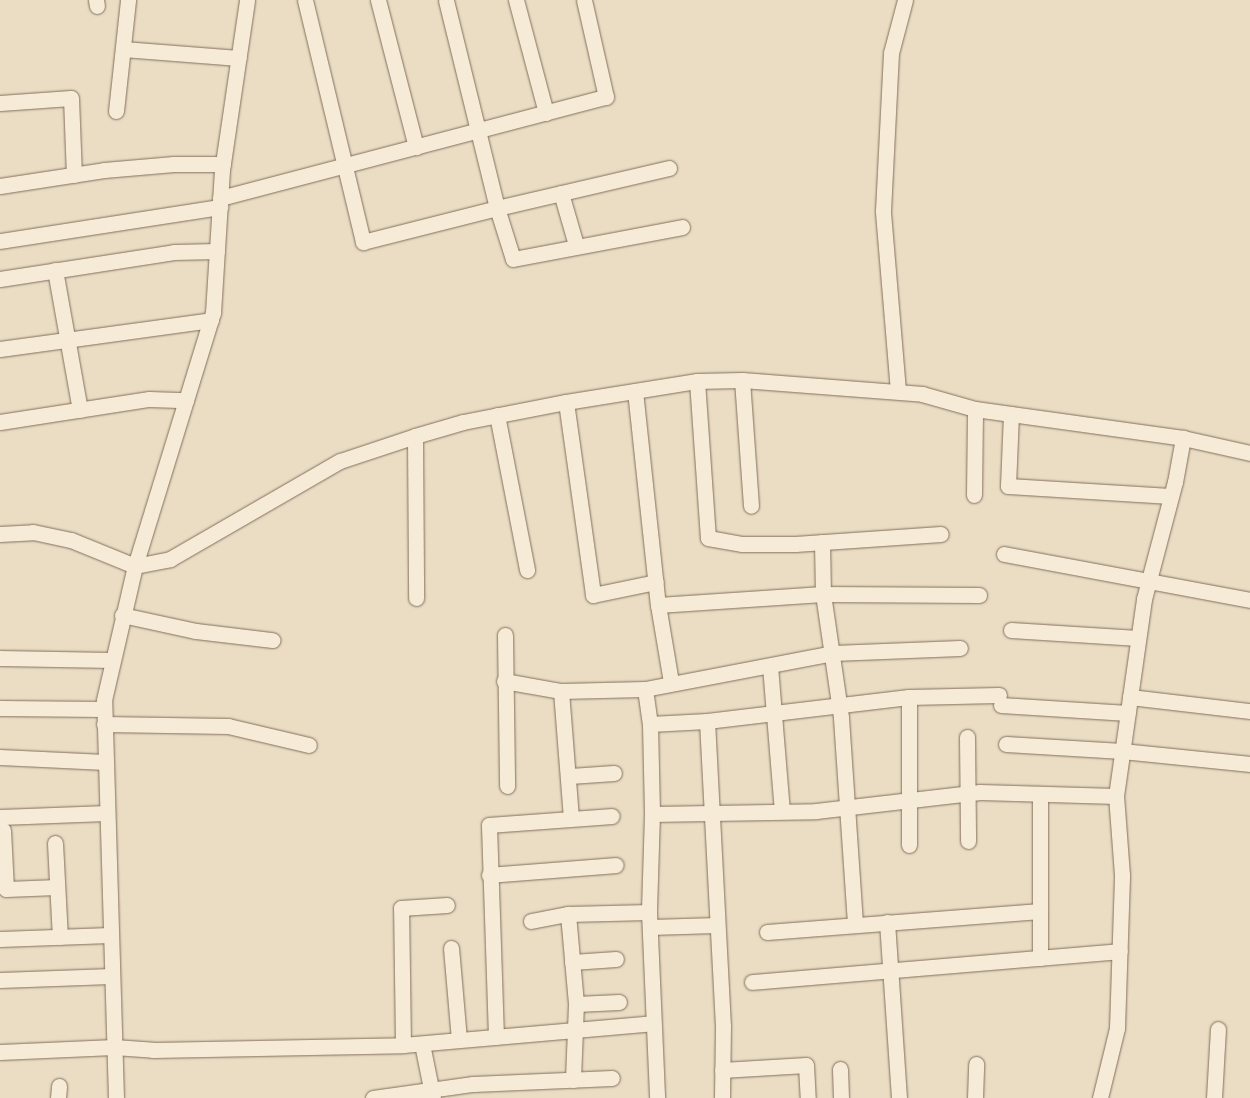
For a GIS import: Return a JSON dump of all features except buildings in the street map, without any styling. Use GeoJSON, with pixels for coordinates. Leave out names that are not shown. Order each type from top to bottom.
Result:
{"type":"FeatureCollection","features":[{"type":"Feature","properties":{"kind":"street"},"geometry":{"type":"LineString","coordinates":[[116,110],[128,0]]}},
{"type":"Feature","properties":{"kind":"street"},"geometry":{"type":"LineString","coordinates":[[116,1098],[104,717],[112,660],[135,566],[211,320],[223,164],[248,0]]}},
{"type":"Feature","properties":{"kind":"street"},"geometry":{"type":"LineString","coordinates":[[305,0],[364,242],[561,192],[578,191],[669,168]]}},
{"type":"Feature","properties":{"kind":"street"},"geometry":{"type":"LineString","coordinates":[[378,0],[416,147]]}},
{"type":"Feature","properties":{"kind":"street"},"geometry":{"type":"LineString","coordinates":[[446,0],[497,208],[514,259],[576,245],[584,247],[682,227]]}},
{"type":"Feature","properties":{"kind":"street"},"geometry":{"type":"LineString","coordinates":[[516,0],[546,113]]}},
{"type":"Feature","properties":{"kind":"street"},"geometry":{"type":"LineString","coordinates":[[0,241],[220,202],[346,165],[606,97],[584,0]]}},
{"type":"Feature","properties":{"kind":"street"},"geometry":{"type":"LineString","coordinates":[[898,391],[882,211],[891,53],[905,0]]}},
{"type":"Feature","properties":{"kind":"street"},"geometry":{"type":"LineString","coordinates":[[123,49],[239,58]]}},
{"type":"Feature","properties":{"kind":"street"},"geometry":{"type":"LineString","coordinates":[[0,103],[71,98],[74,175]]}},
{"type":"Feature","properties":{"kind":"street"},"geometry":{"type":"LineString","coordinates":[[0,186],[74,175],[174,164],[223,164]]}},
{"type":"Feature","properties":{"kind":"street"},"geometry":{"type":"LineString","coordinates":[[561,192],[576,245]]}},
{"type":"Feature","properties":{"kind":"street"},"geometry":{"type":"LineString","coordinates":[[0,278],[174,252],[217,251]]}},
{"type":"Feature","properties":{"kind":"street"},"geometry":{"type":"LineString","coordinates":[[54,270],[80,410]]}},
{"type":"Feature","properties":{"kind":"street"},"geometry":{"type":"LineString","coordinates":[[0,349],[211,320]]}},
{"type":"Feature","properties":{"kind":"street"},"geometry":{"type":"LineString","coordinates":[[742,380],[750,506]]}},
{"type":"Feature","properties":{"kind":"street"},"geometry":{"type":"LineString","coordinates":[[0,534],[33,532],[71,540],[135,566],[170,559],[340,461],[415,436],[497,415],[698,381],[742,380],[898,391],[975,409],[1183,438],[1250,453]]}},
{"type":"Feature","properties":{"kind":"street"},"geometry":{"type":"LineString","coordinates":[[698,381],[708,538],[742,544],[822,542],[941,534]]}},
{"type":"Feature","properties":{"kind":"street"},"geometry":{"type":"LineString","coordinates":[[635,391],[658,605],[671,682]]}},
{"type":"Feature","properties":{"kind":"street"},"geometry":{"type":"LineString","coordinates":[[0,422],[149,399],[186,400]]}},
{"type":"Feature","properties":{"kind":"street"},"geometry":{"type":"LineString","coordinates":[[566,402],[594,595],[656,582]]}},
{"type":"Feature","properties":{"kind":"street"},"geometry":{"type":"LineString","coordinates":[[974,495],[975,409]]}},
{"type":"Feature","properties":{"kind":"street"},"geometry":{"type":"LineString","coordinates":[[1011,414],[1008,486],[1171,496]]}},
{"type":"Feature","properties":{"kind":"street"},"geometry":{"type":"LineString","coordinates":[[497,415],[528,570]]}},
{"type":"Feature","properties":{"kind":"street"},"geometry":{"type":"LineString","coordinates":[[415,436],[416,598]]}},
{"type":"Feature","properties":{"kind":"street"},"geometry":{"type":"LineString","coordinates":[[1100,1098],[1116,1028],[1122,875],[1116,796],[1138,638],[1149,581],[1171,496],[1183,438]]}},
{"type":"Feature","properties":{"kind":"street"},"geometry":{"type":"LineString","coordinates":[[822,542],[824,594],[833,654],[848,807],[854,925]]}},
{"type":"Feature","properties":{"kind":"street"},"geometry":{"type":"LineString","coordinates":[[1004,554],[1250,600]]}},
{"type":"Feature","properties":{"kind":"street"},"geometry":{"type":"LineString","coordinates":[[658,605],[824,594],[980,595]]}},
{"type":"Feature","properties":{"kind":"street"},"geometry":{"type":"LineString","coordinates":[[122,616],[196,631],[272,640]]}},
{"type":"Feature","properties":{"kind":"street"},"geometry":{"type":"LineString","coordinates":[[1011,630],[1138,638]]}},
{"type":"Feature","properties":{"kind":"street"},"geometry":{"type":"LineString","coordinates":[[505,635],[504,681],[507,786]]}},
{"type":"Feature","properties":{"kind":"street"},"geometry":{"type":"LineString","coordinates":[[504,681],[561,691],[644,689],[671,682],[833,654],[960,648]]}},
{"type":"Feature","properties":{"kind":"street"},"geometry":{"type":"LineString","coordinates":[[0,658],[112,660]]}},
{"type":"Feature","properties":{"kind":"street"},"geometry":{"type":"LineString","coordinates":[[770,666],[782,811]]}},
{"type":"Feature","properties":{"kind":"street"},"geometry":{"type":"LineString","coordinates":[[644,689],[650,724],[652,814],[650,927],[652,1023],[657,1098]]}},
{"type":"Feature","properties":{"kind":"street"},"geometry":{"type":"LineString","coordinates":[[561,691],[570,776],[571,818]]}},
{"type":"Feature","properties":{"kind":"street"},"geometry":{"type":"LineString","coordinates":[[650,724],[775,713],[909,697],[1000,700],[1128,714]]}},
{"type":"Feature","properties":{"kind":"street"},"geometry":{"type":"LineString","coordinates":[[909,697],[909,845]]}},
{"type":"Feature","properties":{"kind":"street"},"geometry":{"type":"LineString","coordinates":[[1130,697],[1250,711]]}},
{"type":"Feature","properties":{"kind":"street"},"geometry":{"type":"LineString","coordinates":[[0,708],[228,726],[310,745]]}},
{"type":"Feature","properties":{"kind":"street"},"geometry":{"type":"LineString","coordinates":[[707,720],[723,1026],[722,1098]]}},
{"type":"Feature","properties":{"kind":"street"},"geometry":{"type":"LineString","coordinates":[[967,737],[968,841]]}},
{"type":"Feature","properties":{"kind":"street"},"geometry":{"type":"LineString","coordinates":[[1006,744],[1122,751],[1250,764]]}},
{"type":"Feature","properties":{"kind":"street"},"geometry":{"type":"LineString","coordinates":[[0,758],[105,762]]}},
{"type":"Feature","properties":{"kind":"street"},"geometry":{"type":"LineString","coordinates":[[570,776],[614,772]]}},
{"type":"Feature","properties":{"kind":"street"},"geometry":{"type":"LineString","coordinates":[[652,814],[782,811],[848,807],[968,794],[1116,796]]}},
{"type":"Feature","properties":{"kind":"street"},"geometry":{"type":"LineString","coordinates":[[1040,794],[1040,958]]}},
{"type":"Feature","properties":{"kind":"street"},"geometry":{"type":"LineString","coordinates":[[57,887],[6,889],[1,823],[107,813]]}},
{"type":"Feature","properties":{"kind":"street"},"geometry":{"type":"LineString","coordinates":[[496,1037],[489,875],[489,825],[612,816]]}},
{"type":"Feature","properties":{"kind":"street"},"geometry":{"type":"LineString","coordinates":[[55,843],[60,937]]}},
{"type":"Feature","properties":{"kind":"street"},"geometry":{"type":"LineString","coordinates":[[489,875],[616,865]]}},
{"type":"Feature","properties":{"kind":"street"},"geometry":{"type":"LineString","coordinates":[[403,1044],[401,908],[447,905]]}},
{"type":"Feature","properties":{"kind":"street"},"geometry":{"type":"LineString","coordinates":[[767,932],[1040,911]]}},
{"type":"Feature","properties":{"kind":"street"},"geometry":{"type":"LineString","coordinates":[[530,921],[568,914],[650,912]]}},
{"type":"Feature","properties":{"kind":"street"},"geometry":{"type":"LineString","coordinates":[[568,914],[576,1004],[573,1080]]}},
{"type":"Feature","properties":{"kind":"street"},"geometry":{"type":"LineString","coordinates":[[887,922],[899,1098]]}},
{"type":"Feature","properties":{"kind":"street"},"geometry":{"type":"LineString","coordinates":[[650,927],[717,925]]}},
{"type":"Feature","properties":{"kind":"street"},"geometry":{"type":"LineString","coordinates":[[0,939],[110,934]]}},
{"type":"Feature","properties":{"kind":"street"},"geometry":{"type":"LineString","coordinates":[[450,948],[458,1040]]}},
{"type":"Feature","properties":{"kind":"street"},"geometry":{"type":"LineString","coordinates":[[752,982],[1120,951]]}},
{"type":"Feature","properties":{"kind":"street"},"geometry":{"type":"LineString","coordinates":[[572,962],[616,959]]}},
{"type":"Feature","properties":{"kind":"street"},"geometry":{"type":"LineString","coordinates":[[0,980],[111,976]]}},
{"type":"Feature","properties":{"kind":"street"},"geometry":{"type":"LineString","coordinates":[[576,1004],[619,1002]]}},
{"type":"Feature","properties":{"kind":"street"},"geometry":{"type":"LineString","coordinates":[[0,1052],[114,1046],[153,1050],[422,1044],[576,1028],[652,1023]]}},
{"type":"Feature","properties":{"kind":"street"},"geometry":{"type":"LineString","coordinates":[[1214,1098],[1218,1029]]}},
{"type":"Feature","properties":{"kind":"street"},"geometry":{"type":"LineString","coordinates":[[422,1044],[433,1094]]}},
{"type":"Feature","properties":{"kind":"street"},"geometry":{"type":"LineString","coordinates":[[975,1098],[976,1064]]}},
{"type":"Feature","properties":{"kind":"street"},"geometry":{"type":"LineString","coordinates":[[722,1070],[806,1065],[808,1098]]}},
{"type":"Feature","properties":{"kind":"street"},"geometry":{"type":"LineString","coordinates":[[840,1069],[841,1098]]}},
{"type":"Feature","properties":{"kind":"street"},"geometry":{"type":"LineString","coordinates":[[373,1098],[612,1078]]}}]}
